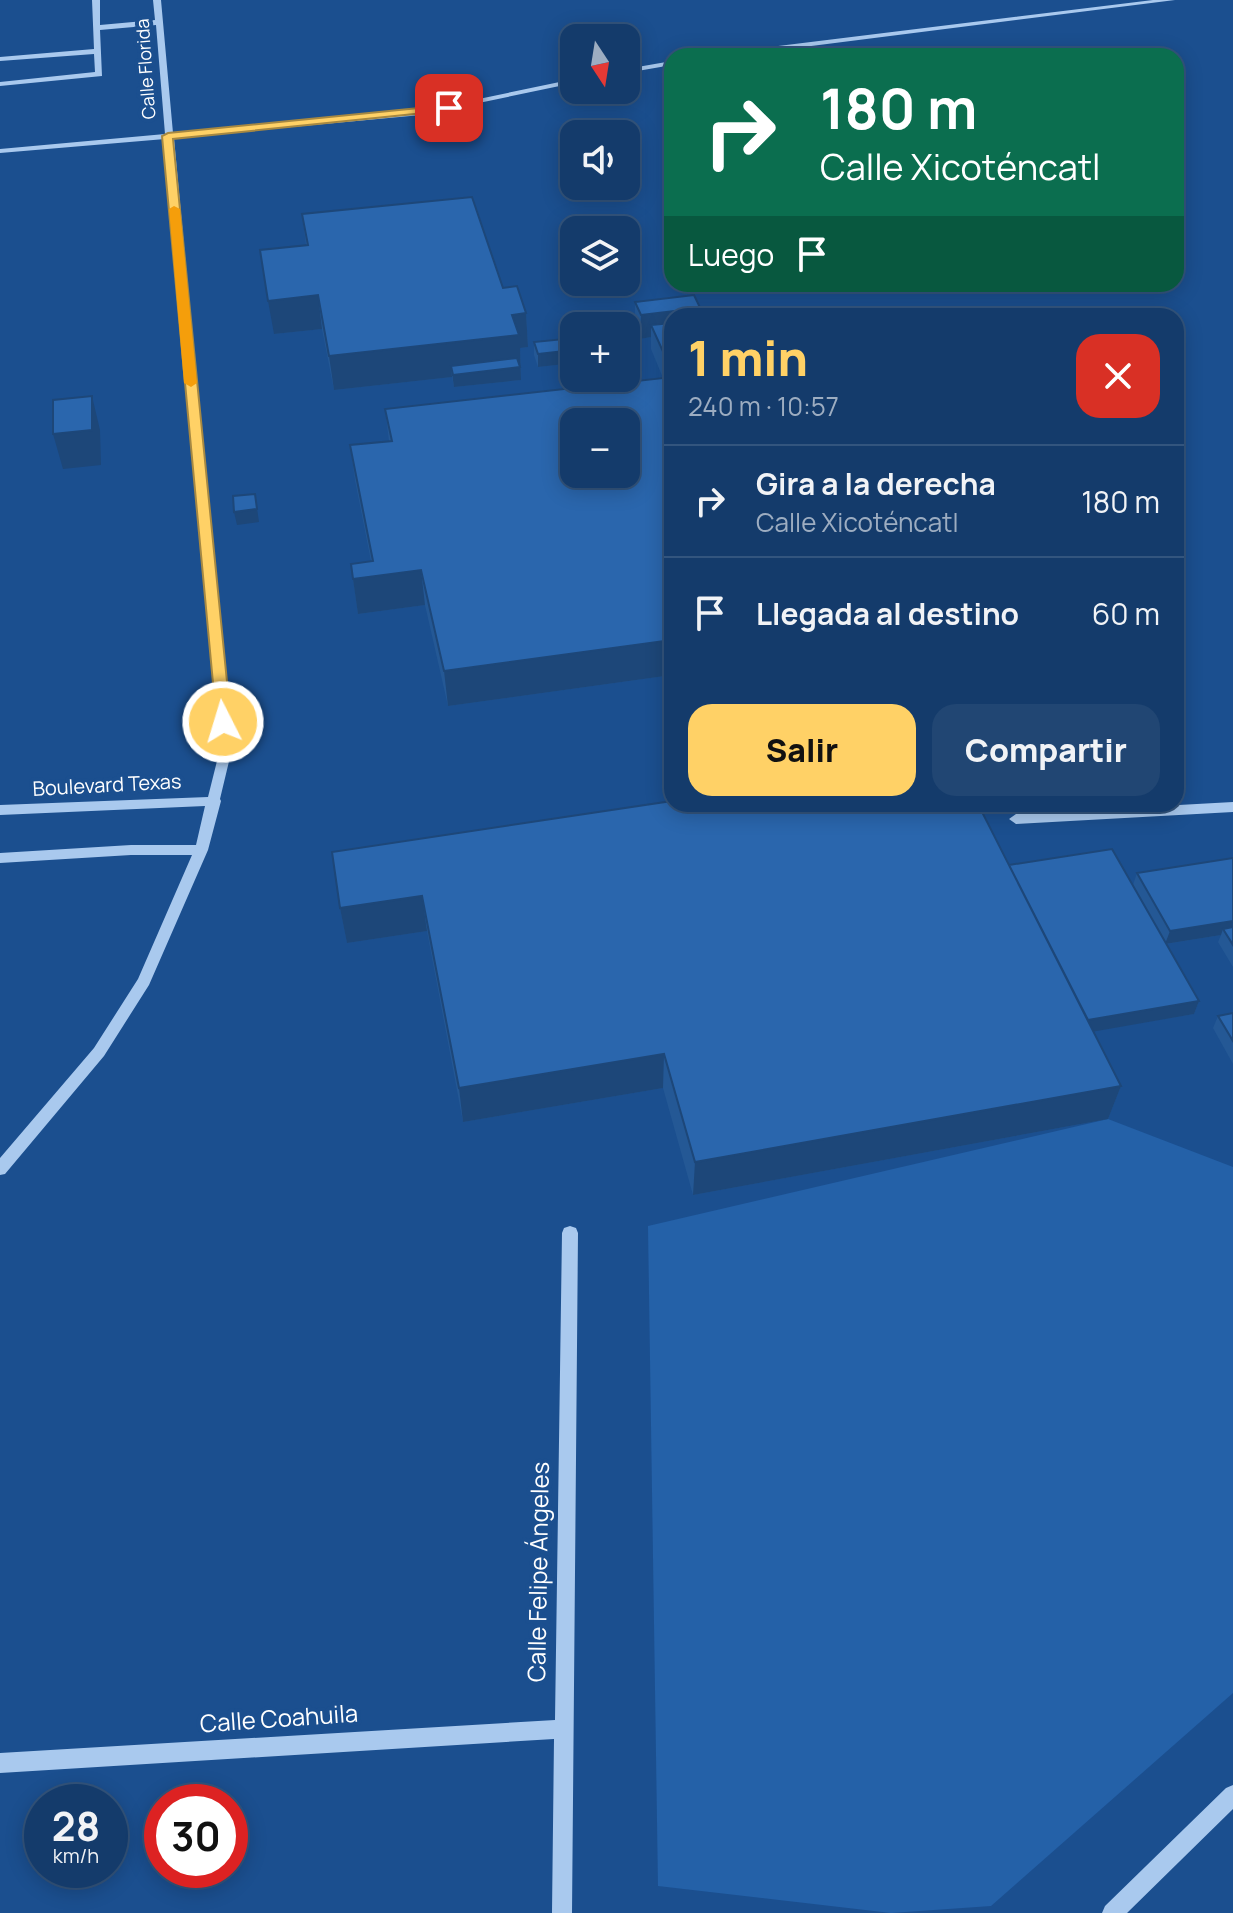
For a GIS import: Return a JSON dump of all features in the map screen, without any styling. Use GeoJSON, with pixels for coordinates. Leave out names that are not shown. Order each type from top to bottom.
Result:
{"type":"FeatureCollection","features":[{"type":"Feature","properties":{"kind":"street"},"geometry":{"type":"LineString","coordinates":[[0,84],[99,74],[96,0]]}},
{"type":"Feature","properties":{"kind":"street","name":"Calle Florida"},"geometry":{"type":"LineString","coordinates":[[0,1169],[99,1052],[137,992],[201,850],[225,753],[157,0]]}},
{"type":"Feature","properties":{"kind":"street"},"geometry":{"type":"LineString","coordinates":[[779,48],[1171,0]]}},
{"type":"Feature","properties":{"kind":"street"},"geometry":{"type":"LineString","coordinates":[[96,28],[159,22]]}},
{"type":"Feature","properties":{"kind":"street"},"geometry":{"type":"LineString","coordinates":[[0,59],[97,51]]}},
{"type":"Feature","properties":{"kind":"street"},"geometry":{"type":"LineString","coordinates":[[640,69],[664,64]]}},
{"type":"Feature","properties":{"kind":"street"},"geometry":{"type":"LineString","coordinates":[[0,151],[421,113],[560,84]]}},
{"type":"Feature","properties":{"kind":"street","name":"Boulevard Texas"},"geometry":{"type":"LineString","coordinates":[[0,810],[215,801]]}},
{"type":"Feature","properties":{"kind":"street"},"geometry":{"type":"LineString","coordinates":[[1184,810],[1233,807]]}},
{"type":"Feature","properties":{"kind":"street"},"geometry":{"type":"LineString","coordinates":[[1016,819],[1143,812]]}},
{"type":"Feature","properties":{"kind":"street"},"geometry":{"type":"LineString","coordinates":[[0,858],[131,850],[201,850]]}},
{"type":"Feature","properties":{"kind":"street","name":"Calle Felipe Ángeles"},"geometry":{"type":"LineString","coordinates":[[562,1913],[570,1233]]}},
{"type":"Feature","properties":{"kind":"street","name":"Calle Coahuila"},"geometry":{"type":"LineString","coordinates":[[0,1763],[562,1729]]}},
{"type":"Feature","properties":{"kind":"street"},"geometry":{"type":"LineString","coordinates":[[1112,1913],[1233,1795]]}},
{"type":"Feature","properties":{"kind":"shaded area"},"geometry":{"type":"Polygon","coordinates":[[[1108,1119],[1233,1167],[1233,1693],[991,1906],[891,1913],[658,1886],[648,1226],[1108,1119]]]}},
{"type":"Feature","properties":{"kind":"building"},"geometry":{"type":"Polygon","coordinates":[[[472,197],[503,288],[517,286],[526,313],[512,315],[519,335],[329,356],[318,295],[268,301],[260,250],[308,245],[302,214],[472,197]]]}},
{"type":"Feature","properties":{"kind":"building"},"geometry":{"type":"Polygon","coordinates":[[[694,295],[700,308],[664,308],[664,312],[641,315],[635,302],[694,295]]]}},
{"type":"Feature","properties":{"kind":"building"},"geometry":{"type":"Polygon","coordinates":[[[664,324],[664,354],[651,325],[664,324]]]}},
{"type":"Feature","properties":{"kind":"building"},"geometry":{"type":"Polygon","coordinates":[[[560,339],[560,352],[538,354],[534,342],[560,339]]]}},
{"type":"Feature","properties":{"kind":"building"},"geometry":{"type":"Polygon","coordinates":[[[517,358],[520,367],[453,375],[451,366],[517,358]]]}},
{"type":"Feature","properties":{"kind":"building"},"geometry":{"type":"Polygon","coordinates":[[[664,378],[664,641],[444,671],[421,570],[353,579],[351,564],[373,561],[350,445],[392,441],[385,409],[560,389],[560,392],[640,392],[640,381],[664,378]]]}},
{"type":"Feature","properties":{"kind":"building"},"geometry":{"type":"Polygon","coordinates":[[[92,396],[92,430],[53,434],[53,400],[92,396]]]}},
{"type":"Feature","properties":{"kind":"building"},"geometry":{"type":"Polygon","coordinates":[[[255,494],[257,509],[234,512],[233,496],[255,494]]]}},
{"type":"Feature","properties":{"kind":"building"},"geometry":{"type":"Polygon","coordinates":[[[664,802],[664,812],[982,812],[1121,1086],[695,1162],[664,1054],[459,1088],[422,896],[340,908],[332,852],[664,802]]]}},
{"type":"Feature","properties":{"kind":"building"},"geometry":{"type":"Polygon","coordinates":[[[1112,849],[1199,1001],[1088,1020],[1009,865],[1112,849]]]}},
{"type":"Feature","properties":{"kind":"building"},"geometry":{"type":"Polygon","coordinates":[[[1233,858],[1233,921],[1170,931],[1137,873],[1233,858]]]}},
{"type":"Feature","properties":{"kind":"building"},"geometry":{"type":"Polygon","coordinates":[[[1233,927],[1233,945],[1223,929],[1233,927]]]}},
{"type":"Feature","properties":{"kind":"building"},"geometry":{"type":"Polygon","coordinates":[[[1233,1013],[1233,1041],[1218,1016],[1233,1013]]]}},
{"type":"Feature","properties":{"kind":"slow traffic"},"geometry":{"type":"LineString","coordinates":[[174,209],[191,383]]}},
{"type":"Feature","properties":{"kind":"route"},"geometry":{"type":"LineString","coordinates":[[223,722],[168,136],[449,108]]}}]}
